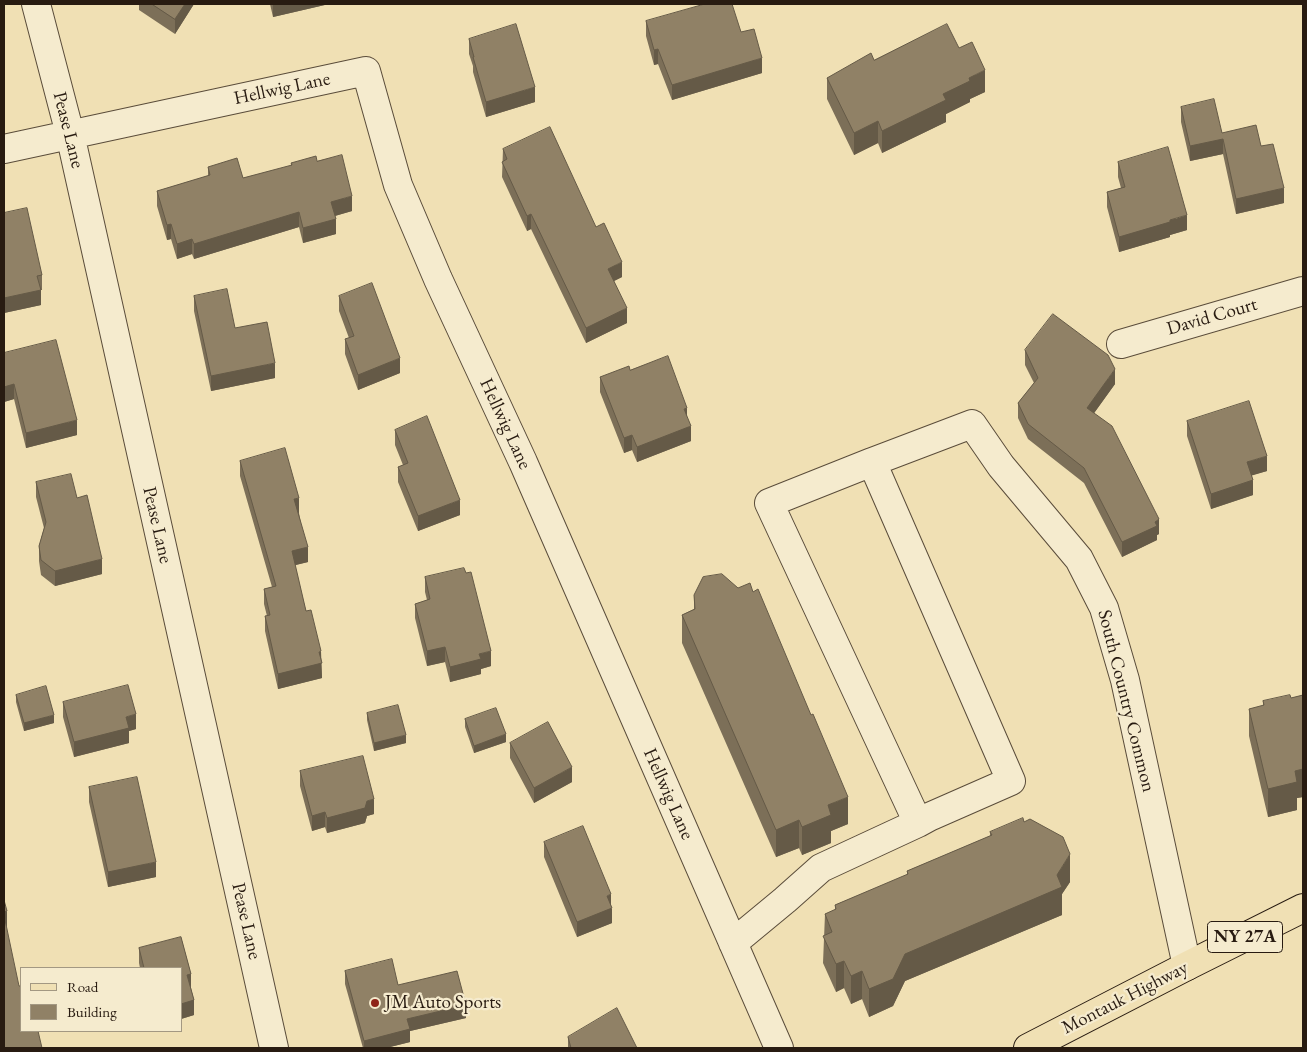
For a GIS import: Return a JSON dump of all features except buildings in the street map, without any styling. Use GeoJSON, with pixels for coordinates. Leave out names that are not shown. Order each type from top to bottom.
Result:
{"type":"FeatureCollection","features":[{"type":"Feature","properties":{"kind":"main road","name":"Montauk Highway"},"geometry":{"type":"LineString","coordinates":[[1028,1048],[1303,908]]}},
{"type":"Feature","properties":{"kind":"street","name":"Pease Lane"},"geometry":{"type":"LineString","coordinates":[[36,4],[70,134],[274,1048]]}},
{"type":"Feature","properties":{"kind":"street","name":"Hellwig Lane"},"geometry":{"type":"LineString","coordinates":[[70,134],[366,71],[398,185],[438,279],[523,462],[779,1048]]}},
{"type":"Feature","properties":{"kind":"street"},"geometry":{"type":"LineString","coordinates":[[4,149],[70,134]]}},
{"type":"Feature","properties":{"kind":"street","name":"David Court"},"geometry":{"type":"LineString","coordinates":[[1121,344],[1303,291]]}},
{"type":"Feature","properties":{"kind":"street","name":"South Country Common"},"geometry":{"type":"LineString","coordinates":[[872,462],[972,424],[1001,466],[1079,559],[1104,608],[1125,680],[1186,966]]}},
{"type":"Feature","properties":{"kind":"street"},"geometry":{"type":"LineString","coordinates":[[733,943],[821,868],[1012,781],[872,462],[770,503],[918,823]]}},
{"type":"Feature","properties":{"kind":"place","name":"JM Auto Sports"},"geometry":{"type":"Point","coordinates":[375,1003]}}]}
